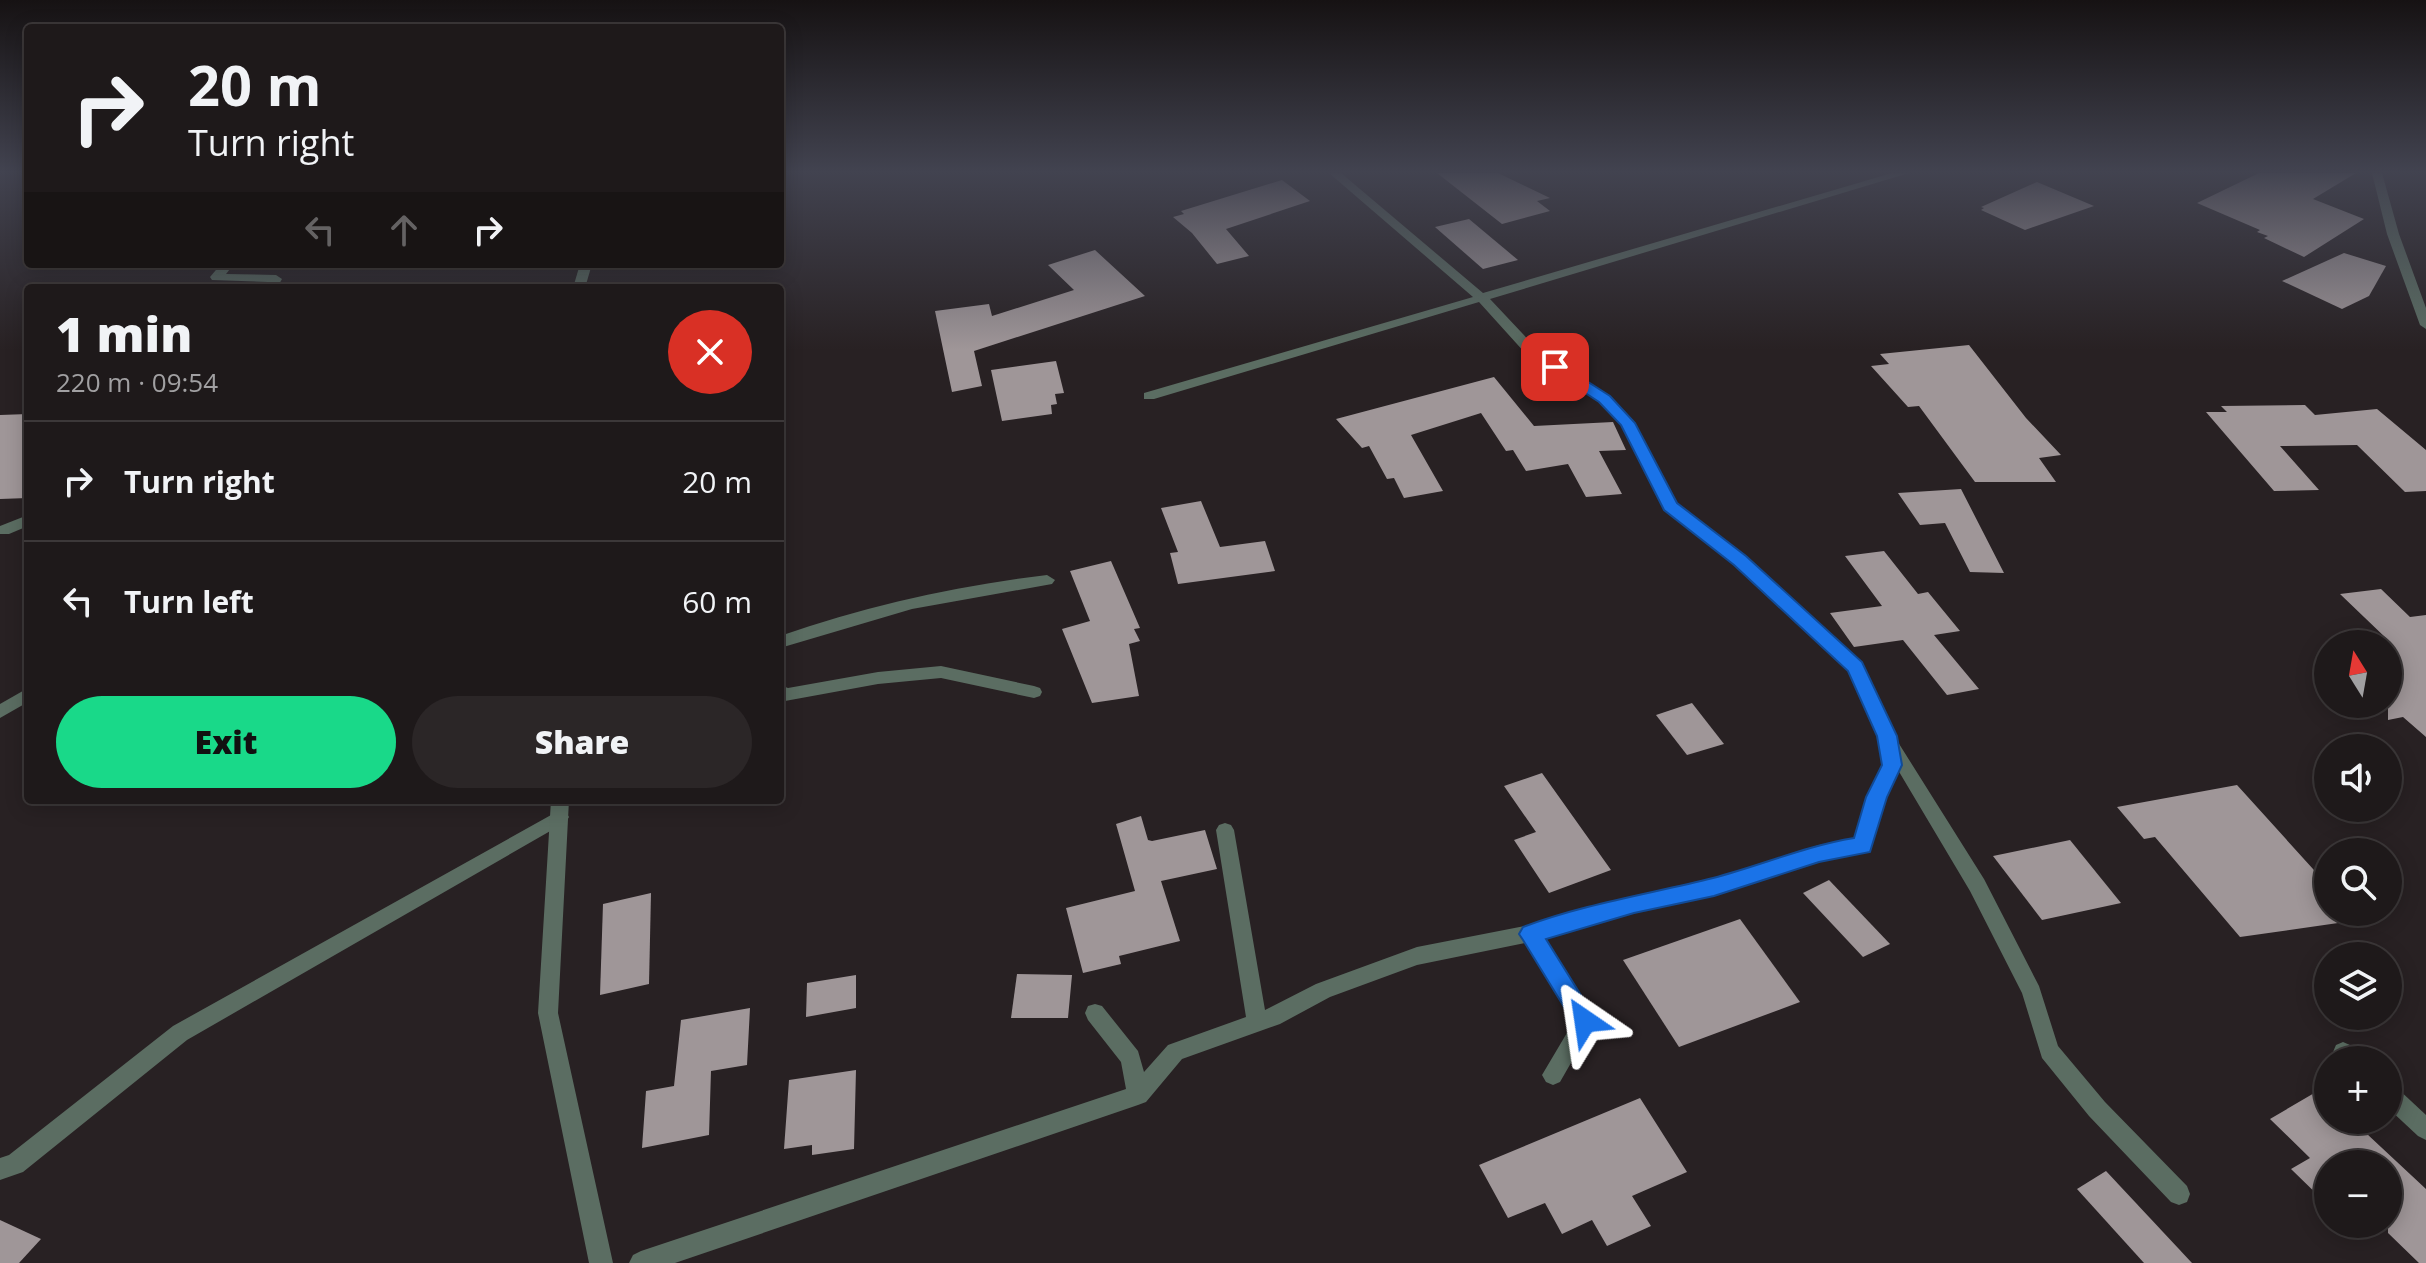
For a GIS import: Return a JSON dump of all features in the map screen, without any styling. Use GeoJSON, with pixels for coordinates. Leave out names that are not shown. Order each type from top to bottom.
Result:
{"type":"FeatureCollection","features":[{"type":"Feature","properties":{"kind":"street"},"geometry":{"type":"LineString","coordinates":[[1404,232],[1484,300],[1531,351],[1604,399],[1628,423],[1670,506],[1740,561],[1855,667],[1887,736],[1977,885],[2032,992],[2049,1051],[2097,1109],[2179,1194]]}},
{"type":"Feature","properties":{"kind":"street"},"geometry":{"type":"LineString","coordinates":[[1149,396],[1709,232]]}},
{"type":"Feature","properties":{"kind":"street"},"geometry":{"type":"LineString","coordinates":[[2392,232],[2426,325]]}},
{"type":"Feature","properties":{"kind":"street"},"geometry":{"type":"LineString","coordinates":[[224,268],[216,277],[276,279],[273,284]]}},
{"type":"Feature","properties":{"kind":"street"},"geometry":{"type":"LineString","coordinates":[[4,530],[24,522]]}},
{"type":"Feature","properties":{"kind":"street"},"geometry":{"type":"LineString","coordinates":[[784,641],[841,621],[963,591],[1047,580]]}},
{"type":"Feature","properties":{"kind":"street"},"geometry":{"type":"LineString","coordinates":[[784,694],[878,678],[941,672],[1034,692]]}},
{"type":"Feature","properties":{"kind":"street"},"geometry":{"type":"LineString","coordinates":[[0,712],[24,697]]}},
{"type":"Feature","properties":{"kind":"street"},"geometry":{"type":"LineString","coordinates":[[641,1263],[1138,1095],[1175,1052],[1273,1017],[1323,990],[1417,956],[1530,934],[1634,904],[1714,887],[1819,853],[1862,845],[1876,797],[1892,765],[1887,736]]}},
{"type":"Feature","properties":{"kind":"street"},"geometry":{"type":"LineString","coordinates":[[0,1169],[15,1164],[180,1033],[560,808]]}},
{"type":"Feature","properties":{"kind":"street"},"geometry":{"type":"LineString","coordinates":[[560,808],[548,1013],[601,1263]]}},
{"type":"Feature","properties":{"kind":"street"},"geometry":{"type":"LineString","coordinates":[[1225,830],[1257,1021]]}},
{"type":"Feature","properties":{"kind":"street"},"geometry":{"type":"LineString","coordinates":[[1530,934],[1585,1021],[1553,1075]]}},
{"type":"Feature","properties":{"kind":"street"},"geometry":{"type":"LineString","coordinates":[[1095,1013],[1131,1058],[1138,1095]]}},
{"type":"Feature","properties":{"kind":"street"},"geometry":{"type":"LineString","coordinates":[[2402,1107],[2426,1129]]}},
{"type":"Feature","properties":{"kind":"building"},"geometry":{"type":"Polygon","coordinates":[[[1229,232],[1249,256],[1217,264],[1192,233],[1229,232]]]}},
{"type":"Feature","properties":{"kind":"building"},"geometry":{"type":"Polygon","coordinates":[[[1441,232],[1484,232],[1518,260],[1483,269],[1441,232]]]}},
{"type":"Feature","properties":{"kind":"building"},"geometry":{"type":"Polygon","coordinates":[[[2257,232],[2344,232],[2304,257],[2257,232]]]}},
{"type":"Feature","properties":{"kind":"building"},"geometry":{"type":"Polygon","coordinates":[[[1095,250],[1145,296],[974,351],[982,386],[952,392],[935,311],[989,304],[992,316],[1074,290],[1048,265],[1095,250]]]}},
{"type":"Feature","properties":{"kind":"building"},"geometry":{"type":"Polygon","coordinates":[[[2344,253],[2386,266],[2369,296],[2342,309],[2282,281],[2344,253]]]}},
{"type":"Feature","properties":{"kind":"building"},"geometry":{"type":"Polygon","coordinates":[[[1969,345],[2026,418],[2061,455],[2039,458],[2056,482],[1975,482],[1919,406],[1908,407],[1871,366],[1889,364],[1880,354],[1969,345]]]}},
{"type":"Feature","properties":{"kind":"building"},"geometry":{"type":"Polygon","coordinates":[[[1056,361],[1064,393],[1055,394],[1057,404],[1051,405],[1052,414],[1002,421],[991,370],[1056,361]]]}},
{"type":"Feature","properties":{"kind":"building"},"geometry":{"type":"Polygon","coordinates":[[[1494,377],[1534,426],[1613,422],[1626,450],[1599,451],[1622,494],[1586,497],[1568,464],[1526,471],[1513,450],[1506,451],[1481,413],[1411,435],[1443,491],[1404,498],[1394,478],[1387,479],[1369,446],[1362,448],[1336,419],[1494,377]]]}},
{"type":"Feature","properties":{"kind":"building"},"geometry":{"type":"Polygon","coordinates":[[[2305,405],[2315,415],[2377,409],[2426,450],[2426,491],[2405,492],[2357,445],[2280,446],[2319,490],[2274,491],[2206,412],[2227,412],[2221,406],[2305,405]]]}},
{"type":"Feature","properties":{"kind":"building"},"geometry":{"type":"Polygon","coordinates":[[[24,414],[24,498],[0,499],[0,415],[24,414]]]}},
{"type":"Feature","properties":{"kind":"building"},"geometry":{"type":"Polygon","coordinates":[[[1961,489],[2004,573],[1970,572],[1945,523],[1920,525],[1898,493],[1961,489]]]}},
{"type":"Feature","properties":{"kind":"building"},"geometry":{"type":"Polygon","coordinates":[[[1201,501],[1220,547],[1265,541],[1275,571],[1178,584],[1170,553],[1178,552],[1161,508],[1201,501]]]}},
{"type":"Feature","properties":{"kind":"building"},"geometry":{"type":"Polygon","coordinates":[[[1884,551],[1918,594],[1928,592],[1960,631],[1934,635],[1979,689],[1947,695],[1903,640],[1854,647],[1830,613],[1882,606],[1845,556],[1884,551]]]}},
{"type":"Feature","properties":{"kind":"building"},"geometry":{"type":"Polygon","coordinates":[[[1111,561],[1140,628],[1134,629],[1140,641],[1129,644],[1139,696],[1092,703],[1062,629],[1090,621],[1070,571],[1111,561]]]}},
{"type":"Feature","properties":{"kind":"building"},"geometry":{"type":"Polygon","coordinates":[[[2381,589],[2410,617],[2426,615],[2426,737],[2402,717],[2402,630],[2378,630],[2340,594],[2381,589]]]}},
{"type":"Feature","properties":{"kind":"building"},"geometry":{"type":"Polygon","coordinates":[[[1692,703],[1724,744],[1687,755],[1656,715],[1692,703]]]}},
{"type":"Feature","properties":{"kind":"building"},"geometry":{"type":"Polygon","coordinates":[[[1542,773],[1611,870],[1549,893],[1514,840],[1536,832],[1504,786],[1542,773]]]}},
{"type":"Feature","properties":{"kind":"building"},"geometry":{"type":"Polygon","coordinates":[[[2237,785],[2314,870],[2314,926],[2317,926],[2240,937],[2155,837],[2144,839],[2117,807],[2237,785]]]}},
{"type":"Feature","properties":{"kind":"building"},"geometry":{"type":"Polygon","coordinates":[[[1141,816],[1148,840],[1152,841],[1205,830],[1217,869],[1161,881],[1180,941],[1119,956],[1121,964],[1083,973],[1066,908],[1135,891],[1116,824],[1141,816]]]}},
{"type":"Feature","properties":{"kind":"building"},"geometry":{"type":"Polygon","coordinates":[[[2070,840],[2121,903],[2042,920],[1993,856],[2070,840]]]}},
{"type":"Feature","properties":{"kind":"building"},"geometry":{"type":"Polygon","coordinates":[[[1829,880],[1890,944],[1863,957],[1803,893],[1829,880]]]}},
{"type":"Feature","properties":{"kind":"building"},"geometry":{"type":"Polygon","coordinates":[[[651,893],[649,984],[600,995],[603,904],[651,893]]]}},
{"type":"Feature","properties":{"kind":"building"},"geometry":{"type":"Polygon","coordinates":[[[1740,919],[1800,1002],[1679,1047],[1623,960],[1740,919]]]}},
{"type":"Feature","properties":{"kind":"building"},"geometry":{"type":"Polygon","coordinates":[[[1017,974],[1072,975],[1068,1018],[1011,1018],[1017,974]]]}},
{"type":"Feature","properties":{"kind":"building"},"geometry":{"type":"Polygon","coordinates":[[[856,975],[856,1008],[806,1017],[807,983],[856,975]]]}},
{"type":"Feature","properties":{"kind":"building"},"geometry":{"type":"Polygon","coordinates":[[[750,1008],[747,1065],[711,1071],[709,1135],[642,1148],[646,1091],[674,1086],[681,1020],[750,1008]]]}},
{"type":"Feature","properties":{"kind":"building"},"geometry":{"type":"Polygon","coordinates":[[[856,1070],[854,1149],[812,1155],[812,1145],[784,1149],[789,1080],[856,1070]]]}},
{"type":"Feature","properties":{"kind":"building"},"geometry":{"type":"Polygon","coordinates":[[[2314,1093],[2314,1134],[2367,1134],[2384,1150],[2314,1150],[2314,1191],[2291,1169],[2310,1158],[2270,1119],[2314,1093]]]}},
{"type":"Feature","properties":{"kind":"building"},"geometry":{"type":"Polygon","coordinates":[[[1640,1098],[1687,1172],[1632,1196],[1651,1226],[1607,1246],[1592,1220],[1562,1234],[1545,1203],[1508,1218],[1479,1165],[1640,1098]]]}},
{"type":"Feature","properties":{"kind":"building"},"geometry":{"type":"Polygon","coordinates":[[[2402,1167],[2426,1189],[2426,1263],[2419,1263],[2393,1238],[2402,1238],[2402,1167]]]}},
{"type":"Feature","properties":{"kind":"building"},"geometry":{"type":"Polygon","coordinates":[[[2106,1171],[2192,1263],[2144,1263],[2077,1189],[2106,1171]]]}},
{"type":"Feature","properties":{"kind":"building"},"geometry":{"type":"Polygon","coordinates":[[[0,1220],[41,1239],[19,1263],[0,1263],[0,1220]]]}},
{"type":"Feature","properties":{"kind":"route"},"geometry":{"type":"LineString","coordinates":[[1555,367],[1604,399],[1628,423],[1670,506],[1740,561],[1855,667],[1887,736],[1892,765],[1876,797],[1862,845],[1819,853],[1714,887],[1634,904],[1530,934],[1585,1021]]}}]}
